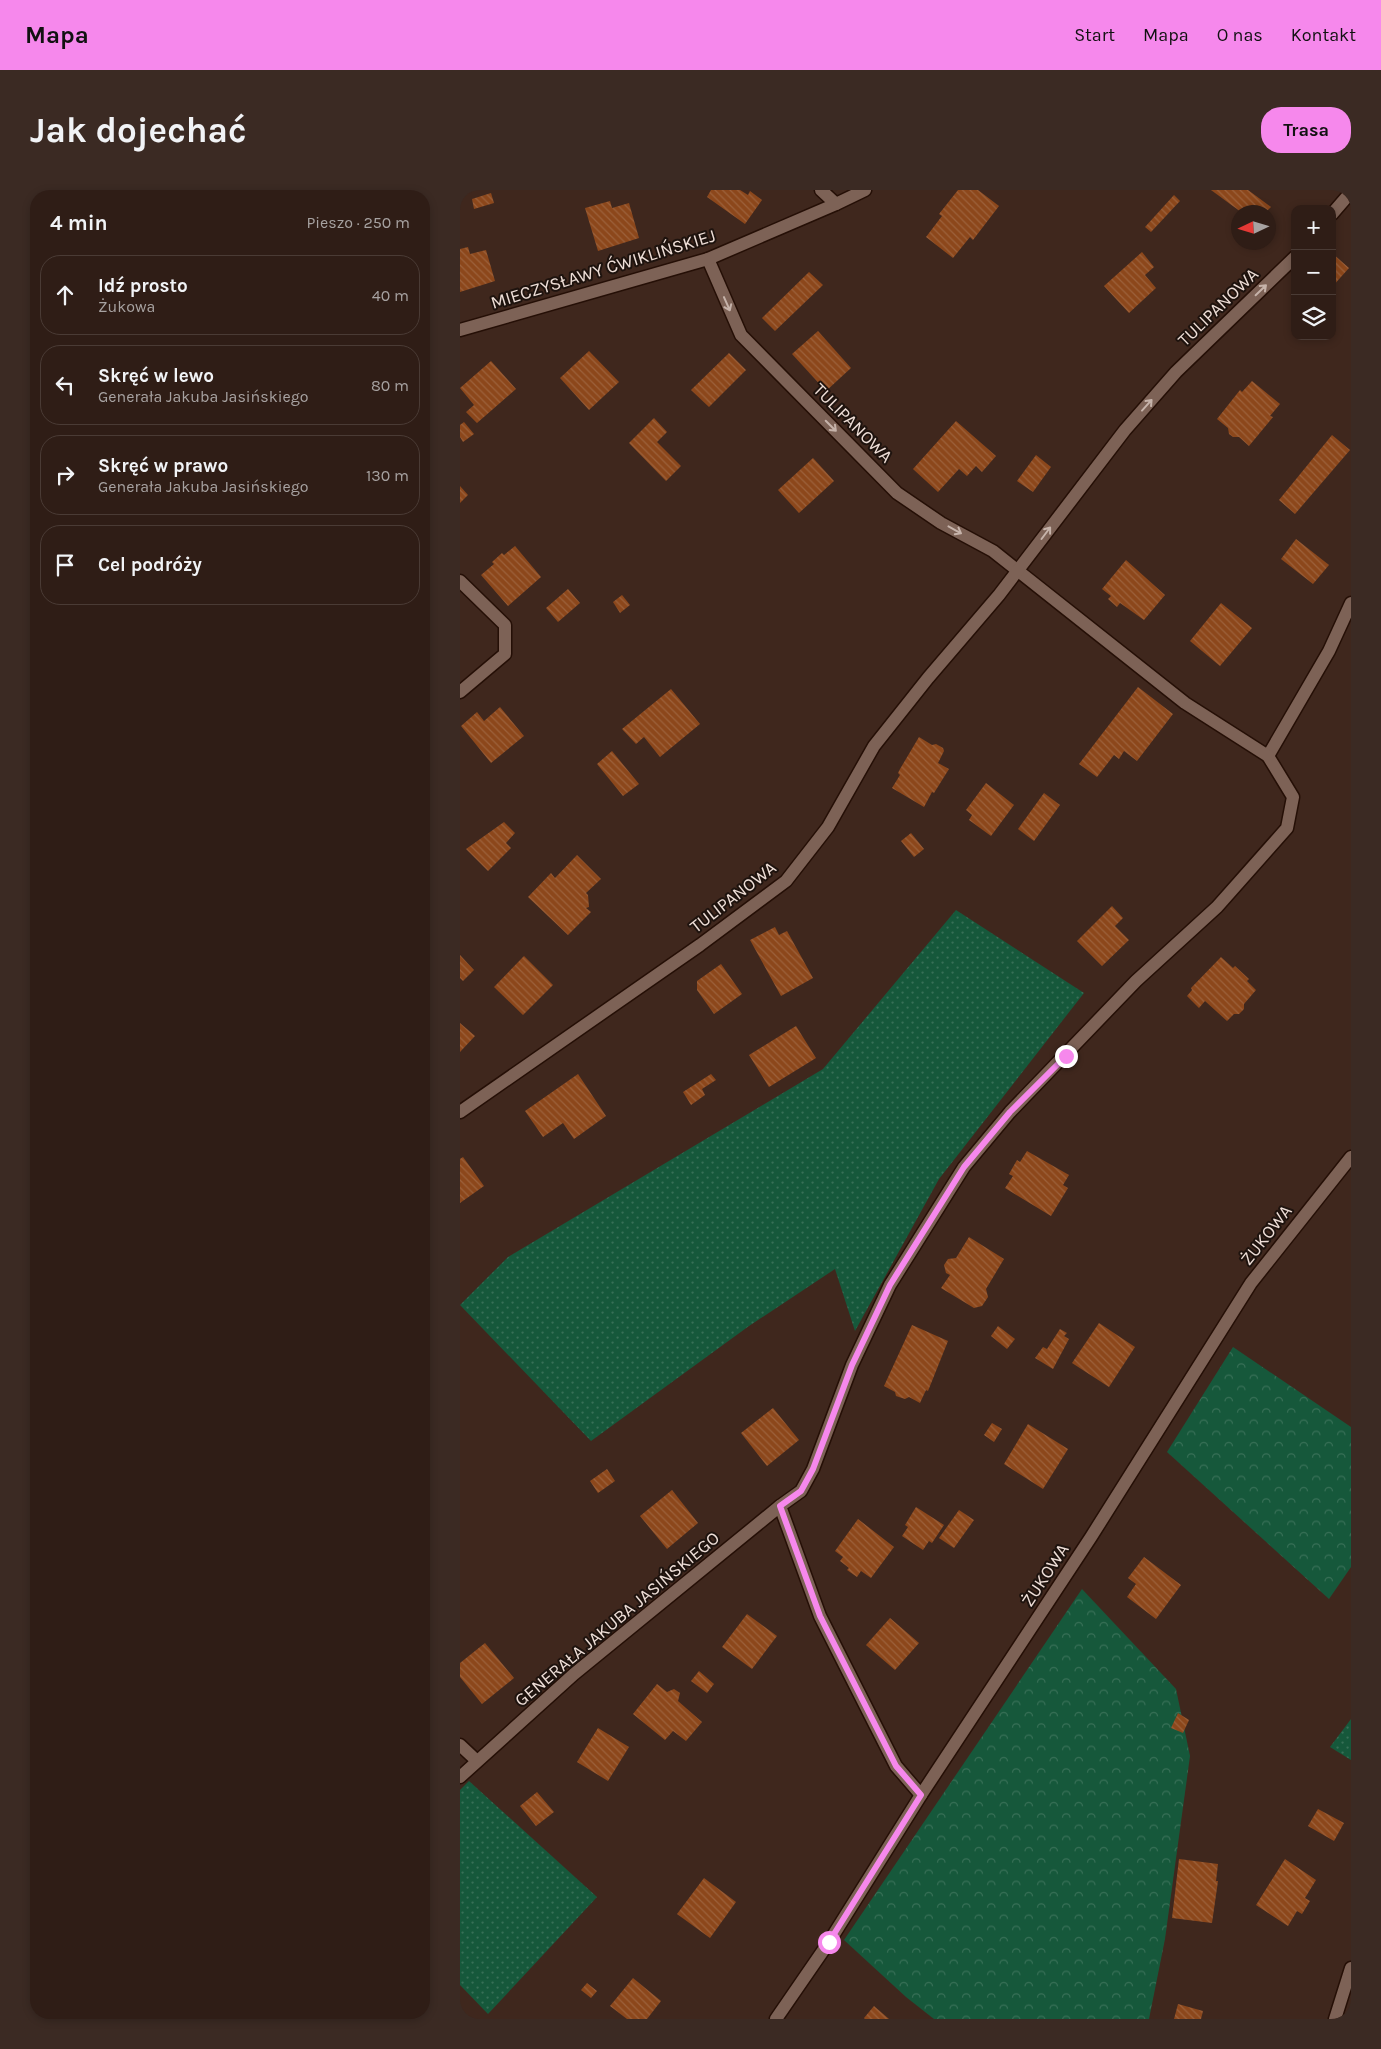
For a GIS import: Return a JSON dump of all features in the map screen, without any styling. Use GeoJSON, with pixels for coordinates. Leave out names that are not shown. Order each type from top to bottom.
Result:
{"type":"FeatureCollection","features":[{"type":"Feature","properties":{"kind":"street"},"geometry":{"type":"LineString","coordinates":[[821,190],[836,204]]}},
{"type":"Feature","properties":{"kind":"street","name":"MIECZYSŁAWY ĆWIKLIŃSKIEJ"},"geometry":{"type":"LineString","coordinates":[[460,330],[708,259],[865,190]]}},
{"type":"Feature","properties":{"kind":"street"},"geometry":{"type":"LineString","coordinates":[[1336,209],[1351,192]]}},
{"type":"Feature","properties":{"kind":"street","name":"TULIPANOWA"},"geometry":{"type":"LineString","coordinates":[[708,259],[741,335],[897,492],[941,523],[993,552],[1016,572]]}},
{"type":"Feature","properties":{"kind":"street","name":"TULIPANOWA"},"geometry":{"type":"LineString","coordinates":[[460,1112],[700,945],[786,881],[828,827],[874,746],[1016,572],[1125,430],[1176,372],[1291,261]]}},
{"type":"Feature","properties":{"kind":"street","name":"GENERAŁA JAKUBA JASIŃSKIEGO"},"geometry":{"type":"LineString","coordinates":[[460,1777],[574,1674],[780,1506],[801,1491],[813,1469],[852,1365],[890,1285],[964,1167],[1010,1112],[1136,981],[1217,908],[1287,828],[1293,797],[1268,756],[1186,703],[1040,587],[1016,572]]}},
{"type":"Feature","properties":{"kind":"street"},"geometry":{"type":"LineString","coordinates":[[460,581],[505,626],[505,654],[460,692]]}},
{"type":"Feature","properties":{"kind":"street"},"geometry":{"type":"LineString","coordinates":[[1268,756],[1329,651],[1351,603]]}},
{"type":"Feature","properties":{"kind":"street","name":"ŻUKOWA"},"geometry":{"type":"LineString","coordinates":[[776,2019],[829,1942],[921,1795],[1091,1537],[1251,1283],[1351,1157]]}},
{"type":"Feature","properties":{"kind":"street"},"geometry":{"type":"LineString","coordinates":[[780,1506],[820,1616],[896,1766],[921,1795]]}},
{"type":"Feature","properties":{"kind":"street"},"geometry":{"type":"LineString","coordinates":[[460,1745],[478,1761]]}},
{"type":"Feature","properties":{"kind":"street"},"geometry":{"type":"LineString","coordinates":[[1335,2019],[1351,1968]]}},
{"type":"Feature","properties":{"kind":"green space"},"geometry":{"type":"Polygon","coordinates":[[[956,910],[1084,993],[939,1179],[855,1331],[835,1269],[749,1326],[591,1441],[460,1305],[508,1257],[823,1069],[956,910]]]}},
{"type":"Feature","properties":{"kind":"green space"},"geometry":{"type":"Polygon","coordinates":[[[1233,1347],[1351,1427],[1351,1567],[1329,1599],[1167,1452],[1233,1347]]]}},
{"type":"Feature","properties":{"kind":"green space"},"geometry":{"type":"Polygon","coordinates":[[[1082,1589],[1176,1689],[1190,1756],[1165,1939],[1149,2019],[934,2019],[906,1997],[844,1940],[1082,1589]]]}},
{"type":"Feature","properties":{"kind":"green space"},"geometry":{"type":"Polygon","coordinates":[[[1351,1719],[1351,1760],[1330,1747],[1351,1719]]]}},
{"type":"Feature","properties":{"kind":"green space"},"geometry":{"type":"Polygon","coordinates":[[[469,1781],[597,1897],[488,2014],[460,1985],[460,1790],[469,1781]]]}},
{"type":"Feature","properties":{"kind":"building"},"geometry":{"type":"Polygon","coordinates":[[[711,190],[740,190],[748,195],[750,191],[762,200],[745,224],[707,197],[711,190]]]}},
{"type":"Feature","properties":{"kind":"building"},"geometry":{"type":"Polygon","coordinates":[[[958,190],[978,190],[999,206],[973,240],[970,237],[953,258],[926,237],[942,216],[939,214],[958,190]]]}},
{"type":"Feature","properties":{"kind":"building"},"geometry":{"type":"Polygon","coordinates":[[[1211,190],[1248,190],[1268,205],[1231,205],[1211,190]]]}},
{"type":"Feature","properties":{"kind":"building"},"geometry":{"type":"Polygon","coordinates":[[[491,193],[494,203],[474,209],[472,199],[491,193]]]}},
{"type":"Feature","properties":{"kind":"building"},"geometry":{"type":"Polygon","coordinates":[[[1174,195],[1180,201],[1151,232],[1145,227],[1174,195]]]}},
{"type":"Feature","properties":{"kind":"building"},"geometry":{"type":"Polygon","coordinates":[[[610,201],[612,208],[629,203],[639,238],[598,251],[585,208],[610,201]]]}},
{"type":"Feature","properties":{"kind":"building"},"geometry":{"type":"Polygon","coordinates":[[[468,247],[470,254],[486,250],[495,281],[460,292],[460,249],[468,247]]]}},
{"type":"Feature","properties":{"kind":"building"},"geometry":{"type":"Polygon","coordinates":[[[1142,252],[1154,267],[1145,275],[1156,288],[1129,313],[1104,286],[1142,252]]]}},
{"type":"Feature","properties":{"kind":"building"},"geometry":{"type":"Polygon","coordinates":[[[1336,257],[1349,268],[1336,283],[1336,257]]]}},
{"type":"Feature","properties":{"kind":"building"},"geometry":{"type":"Polygon","coordinates":[[[809,272],[823,285],[775,331],[762,318],[809,272]]]}},
{"type":"Feature","properties":{"kind":"building"},"geometry":{"type":"Polygon","coordinates":[[[818,331],[851,368],[826,391],[792,354],[818,331]]]}},
{"type":"Feature","properties":{"kind":"building"},"geometry":{"type":"Polygon","coordinates":[[[589,351],[619,382],[589,410],[560,378],[589,351]]]}},
{"type":"Feature","properties":{"kind":"building"},"geometry":{"type":"Polygon","coordinates":[[[729,353],[746,370],[709,407],[691,390],[729,353]]]}},
{"type":"Feature","properties":{"kind":"building"},"geometry":{"type":"Polygon","coordinates":[[[491,361],[516,389],[477,423],[466,412],[474,405],[460,388],[491,361]]]}},
{"type":"Feature","properties":{"kind":"building"},"geometry":{"type":"Polygon","coordinates":[[[1252,381],[1280,404],[1270,416],[1273,417],[1249,446],[1239,437],[1233,437],[1229,434],[1228,428],[1217,419],[1240,390],[1242,392],[1252,381]]]}},
{"type":"Feature","properties":{"kind":"building"},"geometry":{"type":"Polygon","coordinates":[[[654,418],[667,432],[657,442],[681,466],[666,481],[629,443],[654,418]]]}},
{"type":"Feature","properties":{"kind":"building"},"geometry":{"type":"Polygon","coordinates":[[[956,421],[996,456],[982,472],[976,466],[967,476],[959,469],[938,492],[913,469],[956,421]]]}},
{"type":"Feature","properties":{"kind":"building"},"geometry":{"type":"Polygon","coordinates":[[[464,422],[474,434],[463,442],[460,437],[460,425],[464,422]]]}},
{"type":"Feature","properties":{"kind":"building"},"geometry":{"type":"Polygon","coordinates":[[[1332,435],[1350,450],[1295,514],[1279,500],[1332,435]]]}},
{"type":"Feature","properties":{"kind":"building"},"geometry":{"type":"Polygon","coordinates":[[[1036,455],[1051,467],[1033,492],[1017,481],[1036,455]]]}},
{"type":"Feature","properties":{"kind":"building"},"geometry":{"type":"Polygon","coordinates":[[[813,458],[834,481],[799,513],[778,490],[813,458]]]}},
{"type":"Feature","properties":{"kind":"building"},"geometry":{"type":"Polygon","coordinates":[[[460,486],[468,495],[460,503],[460,486]]]}},
{"type":"Feature","properties":{"kind":"building"},"geometry":{"type":"Polygon","coordinates":[[[1296,539],[1329,565],[1313,584],[1281,559],[1296,539]]]}},
{"type":"Feature","properties":{"kind":"building"},"geometry":{"type":"Polygon","coordinates":[[[515,546],[541,577],[508,606],[481,575],[494,564],[492,562],[502,553],[504,555],[515,546]]]}},
{"type":"Feature","properties":{"kind":"building"},"geometry":{"type":"Polygon","coordinates":[[[1126,560],[1165,595],[1144,620],[1120,603],[1117,607],[1108,599],[1111,596],[1102,589],[1126,560]]]}},
{"type":"Feature","properties":{"kind":"building"},"geometry":{"type":"Polygon","coordinates":[[[568,589],[580,603],[558,622],[546,608],[568,589]]]}},
{"type":"Feature","properties":{"kind":"building"},"geometry":{"type":"Polygon","coordinates":[[[622,595],[630,605],[620,613],[613,602],[622,595]]]}},
{"type":"Feature","properties":{"kind":"building"},"geometry":{"type":"Polygon","coordinates":[[[1221,603],[1252,628],[1220,666],[1190,641],[1221,603]]]}},
{"type":"Feature","properties":{"kind":"building"},"geometry":{"type":"Polygon","coordinates":[[[1138,687],[1173,714],[1137,761],[1124,751],[1119,759],[1114,755],[1097,777],[1079,764],[1138,687]]]}},
{"type":"Feature","properties":{"kind":"building"},"geometry":{"type":"Polygon","coordinates":[[[671,689],[700,724],[660,757],[644,737],[636,744],[622,729],[671,689]]]}},
{"type":"Feature","properties":{"kind":"building"},"geometry":{"type":"Polygon","coordinates":[[[500,707],[524,736],[491,763],[461,726],[477,712],[484,721],[500,707]]]}},
{"type":"Feature","properties":{"kind":"building"},"geometry":{"type":"Polygon","coordinates":[[[919,737],[932,745],[936,744],[943,748],[944,751],[938,763],[949,769],[934,793],[932,792],[924,807],[892,788],[900,775],[898,773],[900,769],[919,737]]]}},
{"type":"Feature","properties":{"kind":"building"},"geometry":{"type":"Polygon","coordinates":[[[612,751],[639,784],[623,796],[597,764],[612,751]]]}},
{"type":"Feature","properties":{"kind":"building"},"geometry":{"type":"Polygon","coordinates":[[[986,783],[1014,805],[991,836],[969,820],[972,815],[966,810],[986,783]]]}},
{"type":"Feature","properties":{"kind":"building"},"geometry":{"type":"Polygon","coordinates":[[[1044,793],[1060,805],[1034,841],[1018,829],[1044,793]]]}},
{"type":"Feature","properties":{"kind":"building"},"geometry":{"type":"Polygon","coordinates":[[[504,822],[515,833],[506,843],[511,848],[488,871],[466,849],[504,822]]]}},
{"type":"Feature","properties":{"kind":"building"},"geometry":{"type":"Polygon","coordinates":[[[911,833],[924,849],[914,857],[901,841],[911,833]]]}},
{"type":"Feature","properties":{"kind":"building"},"geometry":{"type":"Polygon","coordinates":[[[577,855],[601,879],[586,893],[588,895],[589,907],[586,908],[591,912],[568,935],[528,897],[551,873],[555,878],[577,855]]]}},
{"type":"Feature","properties":{"kind":"building"},"geometry":{"type":"Polygon","coordinates":[[[1112,906],[1123,918],[1115,926],[1129,940],[1102,966],[1077,941],[1112,906]]]}},
{"type":"Feature","properties":{"kind":"building"},"geometry":{"type":"Polygon","coordinates":[[[775,927],[779,935],[787,931],[813,978],[781,996],[750,940],[775,927]]]}},
{"type":"Feature","properties":{"kind":"building"},"geometry":{"type":"Polygon","coordinates":[[[460,955],[474,970],[463,981],[460,978],[460,955]]]}},
{"type":"Feature","properties":{"kind":"building"},"geometry":{"type":"Polygon","coordinates":[[[524,956],[553,985],[523,1015],[494,987],[524,956]]]}},
{"type":"Feature","properties":{"kind":"building"},"geometry":{"type":"Polygon","coordinates":[[[1221,957],[1233,968],[1235,966],[1249,979],[1247,981],[1256,990],[1244,1004],[1244,1009],[1239,1014],[1234,1014],[1227,1021],[1205,1001],[1199,1008],[1187,996],[1192,990],[1191,988],[1221,957]]]}},
{"type":"Feature","properties":{"kind":"building"},"geometry":{"type":"Polygon","coordinates":[[[721,964],[742,994],[714,1014],[697,990],[697,981],[721,964]]]}},
{"type":"Feature","properties":{"kind":"building"},"geometry":{"type":"Polygon","coordinates":[[[460,1023],[475,1036],[460,1052],[460,1023]]]}},
{"type":"Feature","properties":{"kind":"building"},"geometry":{"type":"Polygon","coordinates":[[[796,1026],[816,1058],[769,1087],[749,1055],[796,1026]]]}},
{"type":"Feature","properties":{"kind":"building"},"geometry":{"type":"Polygon","coordinates":[[[578,1074],[606,1116],[574,1139],[563,1123],[543,1137],[525,1111],[578,1074]]]}},
{"type":"Feature","properties":{"kind":"building"},"geometry":{"type":"Polygon","coordinates":[[[711,1074],[716,1080],[702,1089],[705,1095],[691,1105],[683,1092],[711,1074]]]}},
{"type":"Feature","properties":{"kind":"building"},"geometry":{"type":"Polygon","coordinates":[[[1027,1151],[1069,1175],[1063,1185],[1068,1188],[1051,1216],[1005,1188],[1013,1176],[1009,1174],[1017,1160],[1020,1162],[1027,1151]]]}},
{"type":"Feature","properties":{"kind":"building"},"geometry":{"type":"Polygon","coordinates":[[[463,1157],[484,1186],[460,1203],[460,1159],[463,1157]]]}},
{"type":"Feature","properties":{"kind":"building"},"geometry":{"type":"Polygon","coordinates":[[[969,1237],[1004,1259],[986,1289],[988,1297],[982,1306],[974,1308],[941,1288],[950,1275],[946,1273],[944,1265],[948,1259],[956,1258],[969,1237]]]}},
{"type":"Feature","properties":{"kind":"building"},"geometry":{"type":"Polygon","coordinates":[[[1099,1323],[1135,1347],[1109,1387],[1072,1363],[1099,1323]]]}},
{"type":"Feature","properties":{"kind":"building"},"geometry":{"type":"Polygon","coordinates":[[[912,1325],[948,1341],[928,1391],[926,1390],[920,1403],[909,1397],[905,1399],[896,1396],[895,1392],[884,1386],[912,1325]]]}},
{"type":"Feature","properties":{"kind":"building"},"geometry":{"type":"Polygon","coordinates":[[[998,1326],[1015,1339],[1007,1349],[991,1336],[998,1326]]]}},
{"type":"Feature","properties":{"kind":"building"},"geometry":{"type":"Polygon","coordinates":[[[1060,1329],[1067,1333],[1064,1336],[1069,1339],[1053,1369],[1035,1358],[1043,1347],[1047,1349],[1060,1329]]]}},
{"type":"Feature","properties":{"kind":"building"},"geometry":{"type":"Polygon","coordinates":[[[773,1408],[799,1440],[767,1466],[741,1433],[773,1408]]]}},
{"type":"Feature","properties":{"kind":"building"},"geometry":{"type":"Polygon","coordinates":[[[992,1423],[1002,1429],[994,1442],[984,1435],[992,1423]]]}},
{"type":"Feature","properties":{"kind":"building"},"geometry":{"type":"Polygon","coordinates":[[[1028,1424],[1068,1449],[1043,1489],[1004,1464],[1028,1424]]]}},
{"type":"Feature","properties":{"kind":"building"},"geometry":{"type":"Polygon","coordinates":[[[607,1469],[615,1481],[598,1493],[590,1481],[607,1469]]]}},
{"type":"Feature","properties":{"kind":"building"},"geometry":{"type":"Polygon","coordinates":[[[672,1490],[698,1523],[667,1549],[640,1516],[672,1490]]]}},
{"type":"Feature","properties":{"kind":"building"},"geometry":{"type":"Polygon","coordinates":[[[916,1507],[944,1525],[932,1543],[929,1541],[923,1550],[902,1536],[908,1527],[905,1525],[916,1507]]]}},
{"type":"Feature","properties":{"kind":"building"},"geometry":{"type":"Polygon","coordinates":[[[959,1510],[974,1520],[954,1548],[939,1538],[959,1510]]]}},
{"type":"Feature","properties":{"kind":"building"},"geometry":{"type":"Polygon","coordinates":[[[858,1519],[894,1547],[871,1578],[861,1571],[857,1577],[847,1570],[849,1568],[840,1561],[843,1557],[835,1551],[858,1519]]]}},
{"type":"Feature","properties":{"kind":"building"},"geometry":{"type":"Polygon","coordinates":[[[1144,1557],[1181,1585],[1156,1619],[1127,1597],[1136,1584],[1128,1578],[1144,1557]]]}},
{"type":"Feature","properties":{"kind":"building"},"geometry":{"type":"Polygon","coordinates":[[[747,1614],[777,1636],[752,1669],[722,1647],[747,1614]]]}},
{"type":"Feature","properties":{"kind":"building"},"geometry":{"type":"Polygon","coordinates":[[[890,1618],[919,1643],[895,1670],[866,1645],[890,1618]]]}},
{"type":"Feature","properties":{"kind":"building"},"geometry":{"type":"Polygon","coordinates":[[[485,1643],[514,1678],[482,1704],[460,1677],[460,1663],[485,1643]]]}},
{"type":"Feature","properties":{"kind":"building"},"geometry":{"type":"Polygon","coordinates":[[[699,1671],[714,1684],[707,1693],[691,1681],[699,1671]]]}},
{"type":"Feature","properties":{"kind":"building"},"geometry":{"type":"Polygon","coordinates":[[[657,1684],[667,1692],[674,1689],[680,1693],[678,1701],[702,1722],[686,1741],[673,1731],[665,1740],[633,1714],[657,1684]]]}},
{"type":"Feature","properties":{"kind":"building"},"geometry":{"type":"Polygon","coordinates":[[[1178,1713],[1189,1720],[1183,1733],[1171,1728],[1178,1713]]]}},
{"type":"Feature","properties":{"kind":"building"},"geometry":{"type":"Polygon","coordinates":[[[598,1728],[629,1747],[608,1781],[577,1762],[598,1728]]]}},
{"type":"Feature","properties":{"kind":"building"},"geometry":{"type":"Polygon","coordinates":[[[537,1792],[554,1812],[536,1826],[520,1806],[537,1792]]]}},
{"type":"Feature","properties":{"kind":"building"},"geometry":{"type":"Polygon","coordinates":[[[1318,1809],[1344,1823],[1334,1841],[1308,1826],[1318,1809]]]}},
{"type":"Feature","properties":{"kind":"building"},"geometry":{"type":"Polygon","coordinates":[[[1179,1859],[1218,1864],[1216,1881],[1218,1881],[1212,1923],[1172,1918],[1179,1859]]]}},
{"type":"Feature","properties":{"kind":"building"},"geometry":{"type":"Polygon","coordinates":[[[1285,1859],[1316,1880],[1305,1898],[1310,1901],[1302,1914],[1297,1911],[1288,1926],[1256,1905],[1285,1859]]]}},
{"type":"Feature","properties":{"kind":"building"},"geometry":{"type":"Polygon","coordinates":[[[704,1878],[736,1902],[710,1938],[677,1914],[704,1878]]]}},
{"type":"Feature","properties":{"kind":"building"},"geometry":{"type":"Polygon","coordinates":[[[633,1978],[661,2001],[647,2019],[627,2019],[610,2006],[633,1978]]]}},
{"type":"Feature","properties":{"kind":"building"},"geometry":{"type":"Polygon","coordinates":[[[587,1983],[597,1991],[591,1998],[581,1990],[587,1983]]]}},
{"type":"Feature","properties":{"kind":"building"},"geometry":{"type":"Polygon","coordinates":[[[1178,2004],[1203,2011],[1201,2019],[1174,2019],[1178,2004]]]}},
{"type":"Feature","properties":{"kind":"building"},"geometry":{"type":"Polygon","coordinates":[[[874,2006],[889,2019],[865,2019],[874,2006]]]}},
{"type":"Feature","properties":{"kind":"route"},"geometry":{"type":"LineString","coordinates":[[829,1942],[921,1795],[896,1766],[820,1616],[780,1506],[801,1491],[813,1469],[852,1365],[890,1285],[964,1167],[1010,1112],[1066,1056]]}}]}
